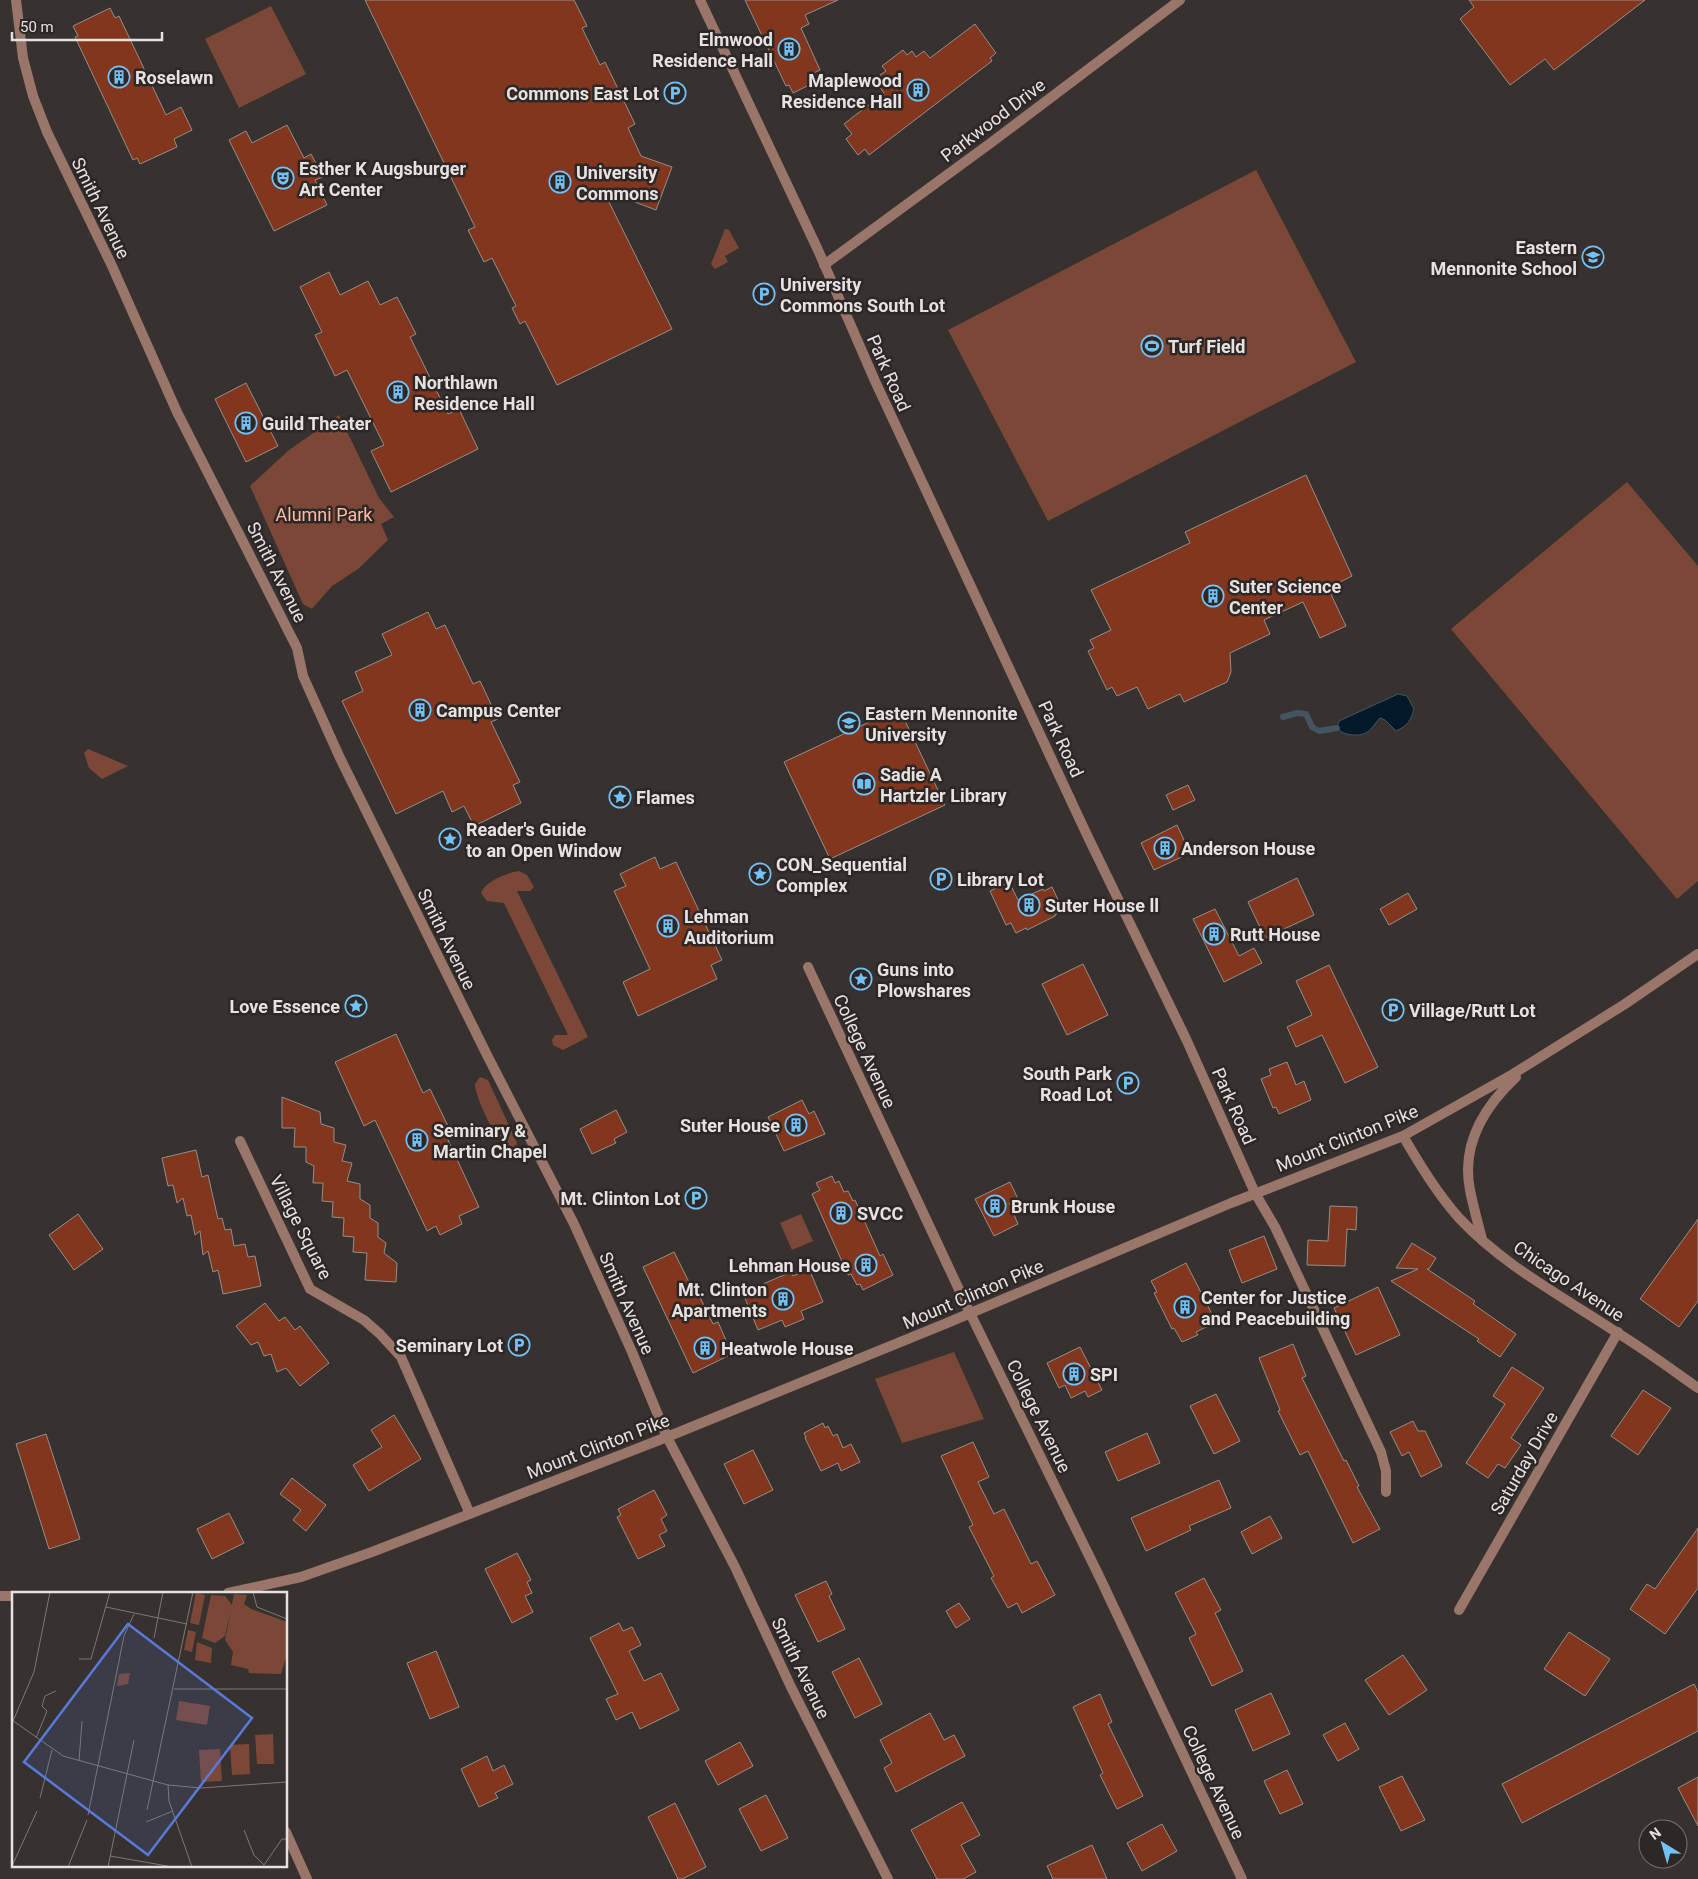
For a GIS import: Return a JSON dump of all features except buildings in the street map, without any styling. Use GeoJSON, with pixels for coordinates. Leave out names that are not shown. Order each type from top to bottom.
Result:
{"type":"FeatureCollection","features":[{"type":"Feature","properties":{"kind":"street","name":"Smith Avenue"},"geometry":{"type":"LineString","coordinates":[[16,0],[23,58],[33,96],[47,132],[112,266],[177,412],[297,648],[303,676],[345,767],[484,1049],[574,1224],[632,1352],[667,1437],[735,1567],[791,1687],[888,1879]]}},
{"type":"Feature","properties":{"kind":"street","name":"Park Road"},"geometry":{"type":"LineString","coordinates":[[700,0],[1087,835],[1187,1041],[1255,1194],[1275,1227],[1381,1452],[1386,1471],[1386,1492]]}},
{"type":"Feature","properties":{"kind":"street","name":"Parkwood Drive"},"geometry":{"type":"LineString","coordinates":[[824,265],[992,142],[1180,0]]}},
{"type":"Feature","properties":{"kind":"street","name":"Mount Clinton Pike"},"geometry":{"type":"LineString","coordinates":[[233,1592],[319,1572],[470,1514],[667,1437],[1255,1194],[1403,1136],[1440,1117],[1532,1062],[1625,1004],[1698,954]]}},
{"type":"Feature","properties":{"kind":"street","name":"College Avenue"},"geometry":{"type":"LineString","coordinates":[[808,967],[970,1312],[1100,1578],[1242,1879]]}},
{"type":"Feature","properties":{"kind":"street"},"geometry":{"type":"LineString","coordinates":[[1482,1240],[1470,1189],[1468,1173],[1470,1147],[1481,1119],[1492,1103],[1504,1088],[1532,1062]]}},
{"type":"Feature","properties":{"kind":"street","name":"Chicago Avenue"},"geometry":{"type":"LineString","coordinates":[[1403,1136],[1436,1189],[1460,1219],[1482,1240],[1524,1273],[1618,1332],[1698,1388]]}},
{"type":"Feature","properties":{"kind":"street","name":"Village Square"},"geometry":{"type":"LineString","coordinates":[[240,1141],[310,1289],[364,1320],[401,1357],[470,1514]]}},
{"type":"Feature","properties":{"kind":"street","name":"Saturday Drive"},"geometry":{"type":"LineString","coordinates":[[1459,1610],[1618,1332]]}},
{"type":"Feature","properties":{"kind":"street"},"geometry":{"type":"LineString","coordinates":[[288,1836],[307,1879]]}},
{"type":"Feature","properties":{"kind":"green space"},"geometry":{"type":"Polygon","coordinates":[[[271,6],[306,74],[239,108],[205,39],[271,6]]]}},
{"type":"Feature","properties":{"kind":"green space","name":"Turf Field"},"geometry":{"type":"Polygon","coordinates":[[[1256,170],[1356,362],[1048,521],[948,330],[1256,170]]]}},
{"type":"Feature","properties":{"kind":"green space"},"geometry":{"type":"Polygon","coordinates":[[[725,229],[729,230],[739,248],[725,256],[728,262],[715,269],[711,264],[725,229]]]}},
{"type":"Feature","properties":{"kind":"green space","name":"Alumni Park"},"geometry":{"type":"Polygon","coordinates":[[[339,415],[379,498],[394,517],[381,524],[388,540],[358,569],[332,586],[312,609],[303,604],[250,486],[289,450],[339,415]]]}},
{"type":"Feature","properties":{"kind":"green space"},"geometry":{"type":"Polygon","coordinates":[[[1627,482],[1698,566],[1698,881],[1677,899],[1451,629],[1627,482]]]}},
{"type":"Feature","properties":{"kind":"green space"},"geometry":{"type":"Polygon","coordinates":[[[88,749],[128,766],[102,779],[89,768],[84,753],[88,749]]]}},
{"type":"Feature","properties":{"kind":"green space"},"geometry":{"type":"Polygon","coordinates":[[[519,871],[527,875],[534,887],[530,891],[517,891],[588,1037],[563,1050],[553,1045],[552,1040],[555,1035],[568,1035],[504,903],[487,901],[481,893],[492,881],[519,871]]]}},
{"type":"Feature","properties":{"kind":"green space"},"geometry":{"type":"Polygon","coordinates":[[[480,1077],[488,1080],[517,1143],[516,1148],[507,1148],[503,1144],[487,1118],[476,1090],[475,1084],[480,1077]]]}},
{"type":"Feature","properties":{"kind":"green space"},"geometry":{"type":"Polygon","coordinates":[[[801,1214],[813,1241],[792,1250],[780,1223],[801,1214]]]}},
{"type":"Feature","properties":{"kind":"green space"},"geometry":{"type":"Polygon","coordinates":[[[954,1352],[984,1419],[902,1443],[875,1379],[954,1352]]]}},
{"type":"Feature","properties":{"kind":"water"},"geometry":{"type":"Polygon","coordinates":[[[1398,694],[1407,696],[1414,709],[1408,723],[1400,729],[1396,731],[1385,720],[1380,718],[1367,733],[1353,735],[1344,733],[1337,728],[1339,721],[1398,694]]]}},
{"type":"Feature","properties":{"kind":"waterway"},"geometry":{"type":"LineString","coordinates":[[1283,717],[1297,713],[1306,714],[1312,727],[1319,731],[1337,728]]}},
{"type":"Feature","properties":{"kind":"place","name":"Elmwood Residence Hall"},"geometry":{"type":"Point","coordinates":[789,49]}},
{"type":"Feature","properties":{"kind":"place","name":"Roselawn"},"geometry":{"type":"Point","coordinates":[119,77]}},
{"type":"Feature","properties":{"kind":"place","name":"Maplewood Residence Hall"},"geometry":{"type":"Point","coordinates":[918,90]}},
{"type":"Feature","properties":{"kind":"place","name":"Commons East Lot"},"geometry":{"type":"Point","coordinates":[675,93]}},
{"type":"Feature","properties":{"kind":"place","name":"Esther K Augsburger Art Center"},"geometry":{"type":"Point","coordinates":[283,178]}},
{"type":"Feature","properties":{"kind":"place","name":"University Commons"},"geometry":{"type":"Point","coordinates":[560,182]}},
{"type":"Feature","properties":{"kind":"place","name":"Eastern Mennonite School"},"geometry":{"type":"Point","coordinates":[1593,257]}},
{"type":"Feature","properties":{"kind":"place","name":"University Commons South Lot"},"geometry":{"type":"Point","coordinates":[764,294]}},
{"type":"Feature","properties":{"kind":"place","name":"Turf Field"},"geometry":{"type":"Point","coordinates":[1152,346]}},
{"type":"Feature","properties":{"kind":"place","name":"Northlawn Residence Hall"},"geometry":{"type":"Point","coordinates":[398,392]}},
{"type":"Feature","properties":{"kind":"place","name":"Guild Theater"},"geometry":{"type":"Point","coordinates":[246,423]}},
{"type":"Feature","properties":{"kind":"place","name":"Suter Science Center"},"geometry":{"type":"Point","coordinates":[1213,596]}},
{"type":"Feature","properties":{"kind":"place","name":"Campus Center"},"geometry":{"type":"Point","coordinates":[420,710]}},
{"type":"Feature","properties":{"kind":"place","name":"Eastern Mennonite University"},"geometry":{"type":"Point","coordinates":[849,723]}},
{"type":"Feature","properties":{"kind":"place","name":"Sadie A Hartzler Library"},"geometry":{"type":"Point","coordinates":[864,784]}},
{"type":"Feature","properties":{"kind":"place","name":"Flames"},"geometry":{"type":"Point","coordinates":[620,797]}},
{"type":"Feature","properties":{"kind":"place","name":"Reader's Guide to an Open Window"},"geometry":{"type":"Point","coordinates":[450,839]}},
{"type":"Feature","properties":{"kind":"place","name":"Anderson House"},"geometry":{"type":"Point","coordinates":[1165,848]}},
{"type":"Feature","properties":{"kind":"place","name":"CON_Sequential Complex"},"geometry":{"type":"Point","coordinates":[760,874]}},
{"type":"Feature","properties":{"kind":"place","name":"Library Lot"},"geometry":{"type":"Point","coordinates":[941,879]}},
{"type":"Feature","properties":{"kind":"place","name":"Suter House ll"},"geometry":{"type":"Point","coordinates":[1029,905]}},
{"type":"Feature","properties":{"kind":"place","name":"Lehman Auditorium"},"geometry":{"type":"Point","coordinates":[668,926]}},
{"type":"Feature","properties":{"kind":"place","name":"Rutt House"},"geometry":{"type":"Point","coordinates":[1214,934]}},
{"type":"Feature","properties":{"kind":"place","name":"Guns into Plowshares"},"geometry":{"type":"Point","coordinates":[861,979]}},
{"type":"Feature","properties":{"kind":"place","name":"Love Essence"},"geometry":{"type":"Point","coordinates":[356,1006]}},
{"type":"Feature","properties":{"kind":"place","name":"Village/Rutt Lot"},"geometry":{"type":"Point","coordinates":[1393,1010]}},
{"type":"Feature","properties":{"kind":"place","name":"South Park Road Lot"},"geometry":{"type":"Point","coordinates":[1128,1083]}},
{"type":"Feature","properties":{"kind":"place","name":"Suter House"},"geometry":{"type":"Point","coordinates":[796,1125]}},
{"type":"Feature","properties":{"kind":"place","name":"Seminary & Martin Chapel"},"geometry":{"type":"Point","coordinates":[417,1140]}},
{"type":"Feature","properties":{"kind":"place","name":"Mt. Clinton Lot"},"geometry":{"type":"Point","coordinates":[696,1198]}},
{"type":"Feature","properties":{"kind":"place","name":"Brunk House"},"geometry":{"type":"Point","coordinates":[995,1206]}},
{"type":"Feature","properties":{"kind":"place","name":"SVCC"},"geometry":{"type":"Point","coordinates":[841,1213]}},
{"type":"Feature","properties":{"kind":"place","name":"Lehman House"},"geometry":{"type":"Point","coordinates":[866,1265]}},
{"type":"Feature","properties":{"kind":"place","name":"Mt. Clinton Apartments"},"geometry":{"type":"Point","coordinates":[783,1299]}},
{"type":"Feature","properties":{"kind":"place","name":"Center for Justice and Peacebuilding"},"geometry":{"type":"Point","coordinates":[1185,1307]}},
{"type":"Feature","properties":{"kind":"place","name":"Seminary Lot"},"geometry":{"type":"Point","coordinates":[519,1345]}},
{"type":"Feature","properties":{"kind":"place","name":"Heatwole House"},"geometry":{"type":"Point","coordinates":[705,1348]}},
{"type":"Feature","properties":{"kind":"place","name":"SPI"},"geometry":{"type":"Point","coordinates":[1074,1374]}}]}
